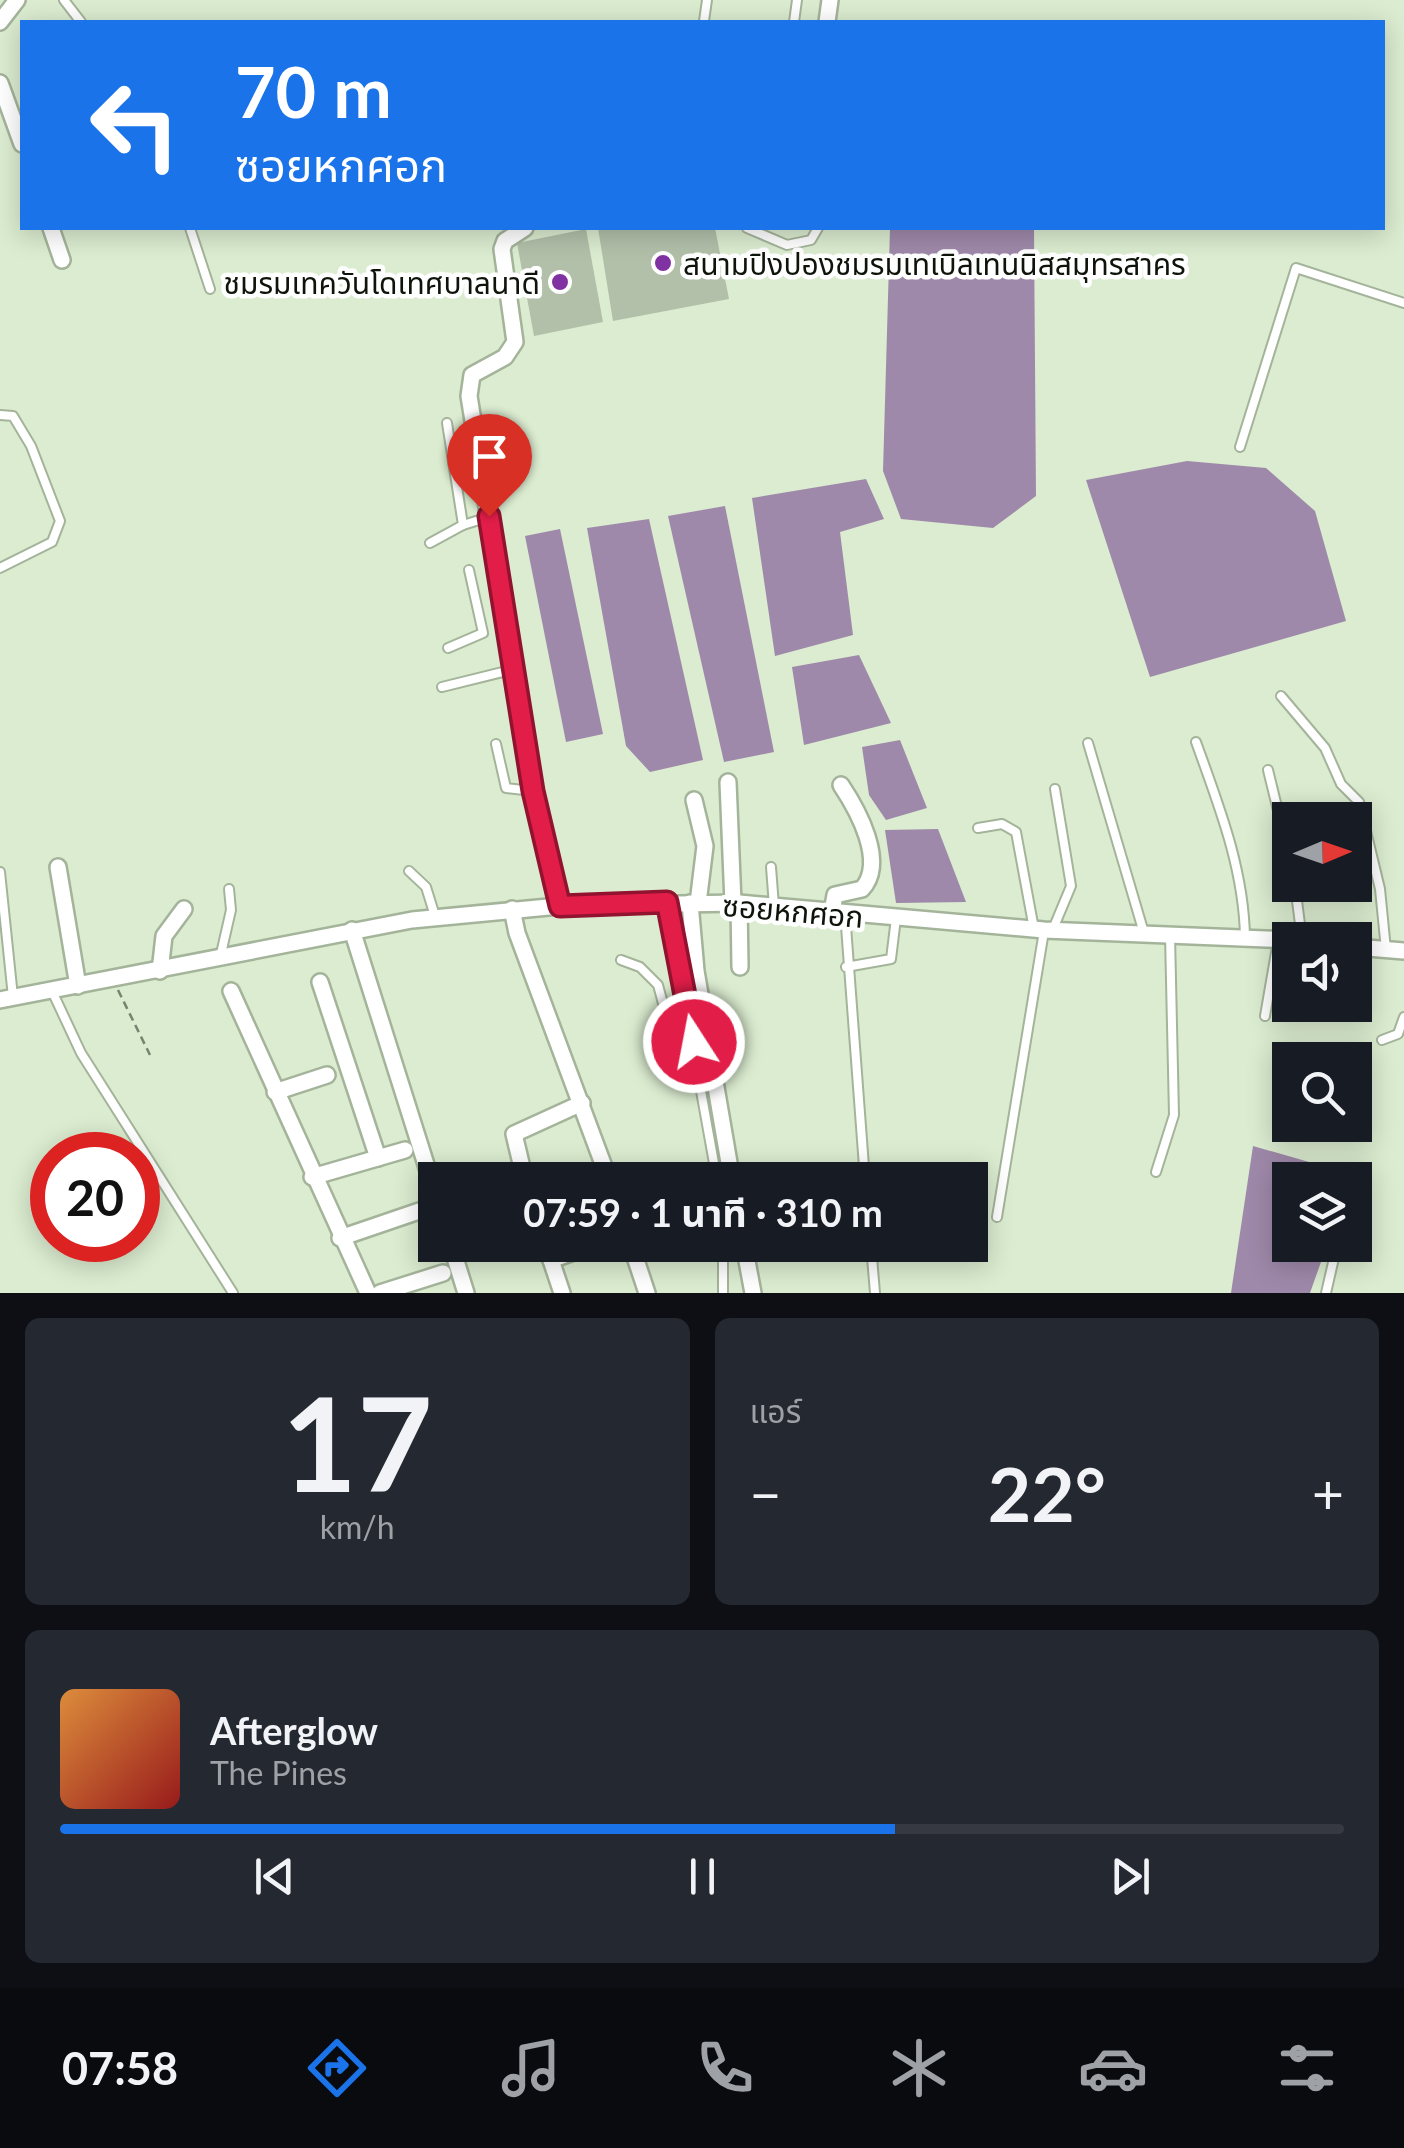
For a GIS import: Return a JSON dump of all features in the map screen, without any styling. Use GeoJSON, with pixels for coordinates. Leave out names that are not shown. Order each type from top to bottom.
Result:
{"type":"FeatureCollection","features":[{"type":"Feature","properties":{"kind":"street"},"geometry":{"type":"LineString","coordinates":[[0,22],[17,0]]}},
{"type":"Feature","properties":{"kind":"street"},"geometry":{"type":"LineString","coordinates":[[0,83],[16,104],[20,131]]}},
{"type":"Feature","properties":{"kind":"street"},"geometry":{"type":"LineString","coordinates":[[52,230],[62,260]]}},
{"type":"Feature","properties":{"kind":"street"},"geometry":{"type":"LineString","coordinates":[[523,230],[502,248],[515,342],[505,358],[479,369],[469,382],[533,791],[560,906]]}},
{"type":"Feature","properties":{"kind":"street"},"geometry":{"type":"LineString","coordinates":[[728,782],[740,967]]}},
{"type":"Feature","properties":{"kind":"street"},"geometry":{"type":"LineString","coordinates":[[840,785],[865,828],[869,878],[862,888],[836,896],[841,915]]}},
{"type":"Feature","properties":{"kind":"street"},"geometry":{"type":"LineString","coordinates":[[694,800],[705,846],[692,911],[729,1162]]}},
{"type":"Feature","properties":{"kind":"street"},"geometry":{"type":"LineString","coordinates":[[58,867],[78,986]]}},
{"type":"Feature","properties":{"kind":"street","name":"ซอยหกศอก"},"geometry":{"type":"LineString","coordinates":[[7,998],[53,997],[78,986],[220,959],[356,941],[435,916],[514,921],[560,906],[668,907],[692,911],[774,906],[896,923],[1272,939]]}},
{"type":"Feature","properties":{"kind":"street"},"geometry":{"type":"LineString","coordinates":[[160,971],[164,936],[184,910]]}},
{"type":"Feature","properties":{"kind":"street"},"geometry":{"type":"LineString","coordinates":[[514,921],[602,1162]]}},
{"type":"Feature","properties":{"kind":"street"},"geometry":{"type":"LineString","coordinates":[[356,941],[425,1162]]}},
{"type":"Feature","properties":{"kind":"street"},"geometry":{"type":"LineString","coordinates":[[1372,949],[1404,952]]}},
{"type":"Feature","properties":{"kind":"street"},"geometry":{"type":"LineString","coordinates":[[320,982],[378,1158]]}},
{"type":"Feature","properties":{"kind":"street"},"geometry":{"type":"LineString","coordinates":[[231,991],[312,1178],[368,1293]]}},
{"type":"Feature","properties":{"kind":"street"},"geometry":{"type":"LineString","coordinates":[[275,1092],[327,1075]]}},
{"type":"Feature","properties":{"kind":"street"},"geometry":{"type":"LineString","coordinates":[[521,1162],[514,1134],[582,1102]]}},
{"type":"Feature","properties":{"kind":"street"},"geometry":{"type":"LineString","coordinates":[[312,1178],[405,1150]]}},
{"type":"Feature","properties":{"kind":"street"},"geometry":{"type":"LineString","coordinates":[[340,1238],[418,1211]]}},
{"type":"Feature","properties":{"kind":"street"},"geometry":{"type":"LineString","coordinates":[[456,1262],[466,1293]]}},
{"type":"Feature","properties":{"kind":"street"},"geometry":{"type":"LineString","coordinates":[[552,1262],[562,1293]]}},
{"type":"Feature","properties":{"kind":"street"},"geometry":{"type":"LineString","coordinates":[[636,1262],[646,1293]]}},
{"type":"Feature","properties":{"kind":"street"},"geometry":{"type":"LineString","coordinates":[[747,1262],[753,1293]]}},
{"type":"Feature","properties":{"kind":"street"},"geometry":{"type":"LineString","coordinates":[[380,1293],[443,1273]]}},
{"type":"Feature","properties":{"kind":"lane"},"geometry":{"type":"LineString","coordinates":[[64,0],[79,20]]}},
{"type":"Feature","properties":{"kind":"lane"},"geometry":{"type":"LineString","coordinates":[[191,230],[210,289]]}},
{"type":"Feature","properties":{"kind":"lane"},"geometry":{"type":"LineString","coordinates":[[752,230],[788,246],[812,240],[817,230]]}},
{"type":"Feature","properties":{"kind":"lane"},"geometry":{"type":"LineString","coordinates":[[1240,448],[1296,268],[1404,302]]}},
{"type":"Feature","properties":{"kind":"lane"},"geometry":{"type":"LineString","coordinates":[[0,415],[14,416],[24,432],[60,521],[60,532],[52,542],[0,568]]}},
{"type":"Feature","properties":{"kind":"lane"},"geometry":{"type":"LineString","coordinates":[[447,423],[463,525]]}},
{"type":"Feature","properties":{"kind":"lane"},"geometry":{"type":"LineString","coordinates":[[430,543],[489,516]]}},
{"type":"Feature","properties":{"kind":"lane"},"geometry":{"type":"LineString","coordinates":[[448,648],[483,633],[469,570]]}},
{"type":"Feature","properties":{"kind":"lane"},"geometry":{"type":"LineString","coordinates":[[482,616],[506,612]]}},
{"type":"Feature","properties":{"kind":"lane"},"geometry":{"type":"LineString","coordinates":[[442,687],[514,669]]}},
{"type":"Feature","properties":{"kind":"lane"},"geometry":{"type":"LineString","coordinates":[[1281,696],[1326,748],[1342,784],[1358,802],[1380,888],[1386,950]]}},
{"type":"Feature","properties":{"kind":"lane"},"geometry":{"type":"LineString","coordinates":[[1196,742],[1235,856],[1245,899],[1246,938]]}},
{"type":"Feature","properties":{"kind":"lane"},"geometry":{"type":"LineString","coordinates":[[1088,743],[1144,934]]}},
{"type":"Feature","properties":{"kind":"lane"},"geometry":{"type":"LineString","coordinates":[[496,744],[506,788],[533,791]]}},
{"type":"Feature","properties":{"kind":"lane"},"geometry":{"type":"LineString","coordinates":[[1268,770],[1276,802]]}},
{"type":"Feature","properties":{"kind":"lane"},"geometry":{"type":"LineString","coordinates":[[1044,932],[1071,886],[1055,789]]}},
{"type":"Feature","properties":{"kind":"lane"},"geometry":{"type":"LineString","coordinates":[[978,828],[1002,824],[1016,832],[1044,932],[997,1217]]}},
{"type":"Feature","properties":{"kind":"lane"},"geometry":{"type":"LineString","coordinates":[[770,867],[774,906]]}},
{"type":"Feature","properties":{"kind":"lane"},"geometry":{"type":"LineString","coordinates":[[408,871],[426,887],[435,916]]}},
{"type":"Feature","properties":{"kind":"lane"},"geometry":{"type":"LineString","coordinates":[[0,872],[7,998]]}},
{"type":"Feature","properties":{"kind":"lane"},"geometry":{"type":"LineString","coordinates":[[220,959],[230,910],[229,889]]}},
{"type":"Feature","properties":{"kind":"lane"},"geometry":{"type":"LineString","coordinates":[[668,907],[714,1162]]}},
{"type":"Feature","properties":{"kind":"lane"},"geometry":{"type":"LineString","coordinates":[[841,915],[863,1162]]}},
{"type":"Feature","properties":{"kind":"lane"},"geometry":{"type":"LineString","coordinates":[[846,967],[886,963],[894,944],[896,923]]}},
{"type":"Feature","properties":{"kind":"lane"},"geometry":{"type":"LineString","coordinates":[[1156,1172],[1174,1115],[1170,934]]}},
{"type":"Feature","properties":{"kind":"lane"},"geometry":{"type":"LineString","coordinates":[[621,960],[640,967],[658,985],[685,1084]]}},
{"type":"Feature","properties":{"kind":"lane"},"geometry":{"type":"LineString","coordinates":[[658,985],[682,980]]}},
{"type":"Feature","properties":{"kind":"lane"},"geometry":{"type":"LineString","coordinates":[[1265,1016],[1272,991]]}},
{"type":"Feature","properties":{"kind":"lane"},"geometry":{"type":"LineString","coordinates":[[53,997],[234,1293]]}},
{"type":"Feature","properties":{"kind":"lane"},"geometry":{"type":"LineString","coordinates":[[1382,1040],[1398,1034],[1404,1017]]}},
{"type":"Feature","properties":{"kind":"lane"},"geometry":{"type":"LineString","coordinates":[[723,1262],[723,1293]]}},
{"type":"Feature","properties":{"kind":"lane"},"geometry":{"type":"LineString","coordinates":[[873,1262],[876,1293]]}},
{"type":"Feature","properties":{"kind":"lane"},"geometry":{"type":"LineString","coordinates":[[1326,1293],[1333,1262]]}},
{"type":"Feature","properties":{"kind":"path"},"geometry":{"type":"LineString","coordinates":[[114,980],[150,1055]]}},
{"type":"Feature","properties":{"kind":"green space","name":"ชมรมเทควันโดเทศบาลนาดี"},"geometry":{"type":"Polygon","coordinates":[[[586,230],[603,322],[534,336],[517,243],[586,230]]]}},
{"type":"Feature","properties":{"kind":"green space","name":"สนามปิงปองชมรมเทเบิลเทนนิสสมุทรสาคร"},"geometry":{"type":"Polygon","coordinates":[[[598,230],[715,230],[729,299],[613,321],[598,230]]]}},
{"type":"Feature","properties":{"kind":"shaded area"},"geometry":{"type":"Polygon","coordinates":[[[890,230],[1034,230],[1036,496],[993,528],[901,519],[883,471],[890,230]]]}},
{"type":"Feature","properties":{"kind":"shaded area"},"geometry":{"type":"Polygon","coordinates":[[[1187,461],[1266,468],[1315,511],[1346,621],[1150,677],[1086,480],[1187,461]]]}},
{"type":"Feature","properties":{"kind":"shaded area"},"geometry":{"type":"Polygon","coordinates":[[[866,479],[884,519],[840,532],[853,635],[775,656],[752,498],[866,479]]]}},
{"type":"Feature","properties":{"kind":"shaded area"},"geometry":{"type":"Polygon","coordinates":[[[725,506],[774,752],[724,762],[668,516],[725,506]]]}},
{"type":"Feature","properties":{"kind":"shaded area"},"geometry":{"type":"Polygon","coordinates":[[[649,519],[703,760],[650,772],[626,746],[587,528],[649,519]]]}},
{"type":"Feature","properties":{"kind":"shaded area"},"geometry":{"type":"Polygon","coordinates":[[[560,529],[603,734],[566,742],[525,536],[560,529]]]}},
{"type":"Feature","properties":{"kind":"shaded area"},"geometry":{"type":"Polygon","coordinates":[[[859,655],[891,723],[804,745],[792,667],[859,655]]]}},
{"type":"Feature","properties":{"kind":"shaded area"},"geometry":{"type":"Polygon","coordinates":[[[900,740],[927,808],[886,820],[869,795],[862,747],[900,740]]]}},
{"type":"Feature","properties":{"kind":"shaded area"},"geometry":{"type":"Polygon","coordinates":[[[938,829],[966,902],[896,903],[885,830],[938,829]]]}},
{"type":"Feature","properties":{"kind":"shaded area"},"geometry":{"type":"Polygon","coordinates":[[[1253,1146],[1309,1162],[1272,1162],[1272,1262],[1321,1262],[1310,1293],[1231,1293],[1253,1146]]]}},
{"type":"Feature","properties":{"kind":"place","name":"สนามปิงปองชมรมเทเบิลเทนนิสสมุทรสาคร"},"geometry":{"type":"Point","coordinates":[663,263]}},
{"type":"Feature","properties":{"kind":"place","name":"ชมรมเทควันโดเทศบาลนาดี"},"geometry":{"type":"Point","coordinates":[560,282]}},
{"type":"Feature","properties":{"kind":"route"},"geometry":{"type":"LineString","coordinates":[[489,516],[533,791],[560,906],[667,902],[694,1042]]}}]}
